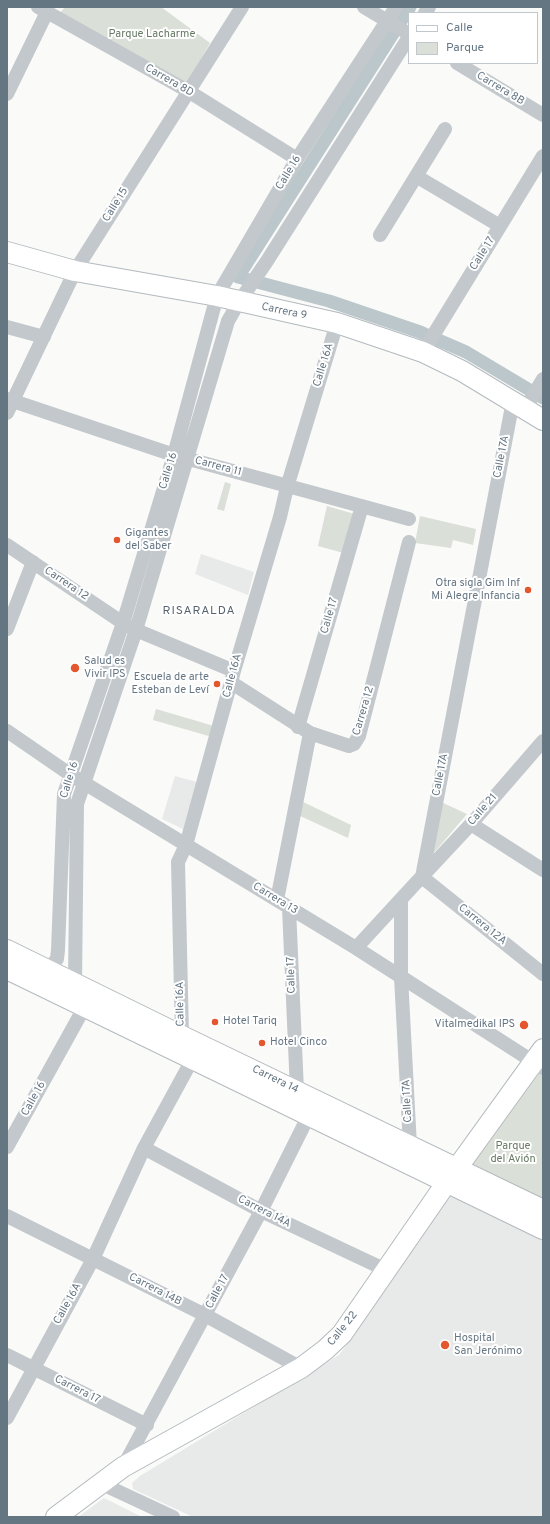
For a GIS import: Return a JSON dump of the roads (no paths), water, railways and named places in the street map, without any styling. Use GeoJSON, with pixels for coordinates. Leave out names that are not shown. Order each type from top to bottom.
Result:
{"type":"FeatureCollection","features":[{"type":"Feature","properties":{"kind":"street","name":"Calle 15"},"geometry":{"type":"LineString","coordinates":[[9,404],[44,338],[75,271],[242,7]]}},
{"type":"Feature","properties":{"kind":"street"},"geometry":{"type":"LineString","coordinates":[[364,7],[401,29]]}},
{"type":"Feature","properties":{"kind":"street","name":"Calle 16"},"geometry":{"type":"LineString","coordinates":[[43,967],[52,965],[57,959],[64,794],[228,321],[244,294],[267,261],[401,29],[396,7]]}},
{"type":"Feature","properties":{"kind":"street","name":"Carrera 8D"},"geometry":{"type":"LineString","coordinates":[[42,9],[188,91],[297,159]]}},
{"type":"Feature","properties":{"kind":"street"},"geometry":{"type":"LineString","coordinates":[[7,94],[42,9]]}},
{"type":"Feature","properties":{"kind":"street","name":"Calle 16"},"geometry":{"type":"LineString","coordinates":[[75,983],[77,804],[136,630],[181,457],[217,296],[297,159],[401,29]]}},
{"type":"Feature","properties":{"kind":"street","name":"Carrera 8B"},"geometry":{"type":"LineString","coordinates":[[459,64],[543,115]]}},
{"type":"Feature","properties":{"kind":"street"},"geometry":{"type":"LineString","coordinates":[[380,235],[445,129]]}},
{"type":"Feature","properties":{"kind":"street","name":"Calle 17"},"geometry":{"type":"LineString","coordinates":[[426,347],[543,156]]}},
{"type":"Feature","properties":{"kind":"street"},"geometry":{"type":"LineString","coordinates":[[416,176],[500,226]]}},
{"type":"Feature","properties":{"kind":"street","name":"Carrera 9"},"geometry":{"type":"LineString","coordinates":[[7,252],[75,271],[217,296],[244,294],[337,323],[426,347],[462,371],[530,396],[543,420]]}},
{"type":"Feature","properties":{"kind":"street","name":"Calle 16A"},"geometry":{"type":"LineString","coordinates":[[182,1036],[178,862],[186,845],[280,517],[287,486],[337,323]]}},
{"type":"Feature","properties":{"kind":"street"},"geometry":{"type":"LineString","coordinates":[[7,327],[44,338]]}},
{"type":"Feature","properties":{"kind":"street","name":"Calle 17A"},"geometry":{"type":"LineString","coordinates":[[422,877],[530,396]]}},
{"type":"Feature","properties":{"kind":"street","name":"Carrera 11"},"geometry":{"type":"LineString","coordinates":[[9,404],[181,457],[409,519]]}},
{"type":"Feature","properties":{"kind":"street","name":"Calle 17"},"geometry":{"type":"LineString","coordinates":[[277,900],[304,730],[362,506]]}},
{"type":"Feature","properties":{"kind":"street","name":"Carrera 12"},"geometry":{"type":"LineString","coordinates":[[7,545],[123,623],[233,677],[304,730],[349,746],[354,744],[359,736],[409,542]]}},
{"type":"Feature","properties":{"kind":"street"},"geometry":{"type":"LineString","coordinates":[[7,629],[33,562]]}},
{"type":"Feature","properties":{"kind":"street","name":"Carrera 13"},"geometry":{"type":"LineString","coordinates":[[7,731],[71,775],[356,948],[401,977],[540,1060]]}},
{"type":"Feature","properties":{"kind":"street","name":"Calle 21"},"geometry":{"type":"LineString","coordinates":[[422,877],[471,824],[543,741]]}},
{"type":"Feature","properties":{"kind":"street"},"geometry":{"type":"LineString","coordinates":[[471,824],[543,870]]}},
{"type":"Feature","properties":{"kind":"street"},"geometry":{"type":"LineString","coordinates":[[356,948],[422,877]]}},
{"type":"Feature","properties":{"kind":"street","name":"Carrera 12A"},"geometry":{"type":"LineString","coordinates":[[422,877],[543,974]]}},
{"type":"Feature","properties":{"kind":"street","name":"Calle 17A"},"geometry":{"type":"LineString","coordinates":[[401,899],[401,977],[410,1146]]}},
{"type":"Feature","properties":{"kind":"street","name":"Calle 17"},"geometry":{"type":"LineString","coordinates":[[290,908],[297,1091]]}},
{"type":"Feature","properties":{"kind":"street","name":"Carrera 14"},"geometry":{"type":"LineString","coordinates":[[7,950],[410,1146],[452,1175],[543,1229]]}},
{"type":"Feature","properties":{"kind":"street","name":"Carrera 14"},"geometry":{"type":"LineString","coordinates":[[7,969],[84,1008],[309,1115],[452,1175],[543,1210]]}},
{"type":"Feature","properties":{"kind":"street","name":"Calle 16"},"geometry":{"type":"LineString","coordinates":[[7,1148],[84,1008]]}},
{"type":"Feature","properties":{"kind":"street","name":"Calle 16A"},"geometry":{"type":"LineString","coordinates":[[7,1418],[93,1259],[144,1148],[192,1060]]}},
{"type":"Feature","properties":{"kind":"street","name":"Calle 22"},"geometry":{"type":"LineString","coordinates":[[56,1517],[123,1467],[301,1368],[326,1350],[342,1334],[452,1175],[540,1060]]}},
{"type":"Feature","properties":{"kind":"street","name":"Calle 17"},"geometry":{"type":"LineString","coordinates":[[123,1467],[261,1211],[309,1115]]}},
{"type":"Feature","properties":{"kind":"street","name":"Carrera 14A"},"geometry":{"type":"LineString","coordinates":[[144,1148],[261,1211],[386,1270]]}},
{"type":"Feature","properties":{"kind":"street","name":"Carrera 14B"},"geometry":{"type":"LineString","coordinates":[[7,1216],[206,1315],[301,1368]]}},
{"type":"Feature","properties":{"kind":"street","name":"Carrera 17"},"geometry":{"type":"LineString","coordinates":[[7,1355],[147,1425]]}},
{"type":"Feature","properties":{"kind":"street"},"geometry":{"type":"LineString","coordinates":[[100,1483],[173,1517]]}},
{"type":"Feature","properties":{"kind":"waterway"},"geometry":{"type":"LineString","coordinates":[[410,7],[238,277],[329,301],[420,332],[466,352],[543,398]]}},
{"type":"Feature","properties":{"kind":"place","name":"Gigantes del Saber"},"geometry":{"type":"Point","coordinates":[117,540]}},
{"type":"Feature","properties":{"kind":"place","name":"Otra sigla Gim Inf Mi Alegre Infancia"},"geometry":{"type":"Point","coordinates":[528,590]}},
{"type":"Feature","properties":{"kind":"place","name":"Salud es Vivir IPS"},"geometry":{"type":"Point","coordinates":[75,668]}},
{"type":"Feature","properties":{"kind":"place","name":"Escuela de arte Esteban de Leví"},"geometry":{"type":"Point","coordinates":[217,684]}},
{"type":"Feature","properties":{"kind":"place","name":"Hotel Tariq"},"geometry":{"type":"Point","coordinates":[215,1022]}},
{"type":"Feature","properties":{"kind":"place","name":"Vitalmedikal IPS"},"geometry":{"type":"Point","coordinates":[524,1025]}},
{"type":"Feature","properties":{"kind":"place","name":"Hotel Cinco"},"geometry":{"type":"Point","coordinates":[262,1043]}},
{"type":"Feature","properties":{"kind":"place","name":"Hospital San Jerónimo"},"geometry":{"type":"Point","coordinates":[445,1345]}},
{"type":"Feature","properties":{"kind":"district","name":"RISARALDA"},"geometry":{"type":"Point","coordinates":[199,612]}},
{"type":"Feature","properties":{"kind":"park label","name":"Parque Lacharme"},"geometry":{"type":"Point","coordinates":[152,35]}},
{"type":"Feature","properties":{"kind":"park label","name":"Parque del Avión"},"geometry":{"type":"Point","coordinates":[513,1153]}}]}
